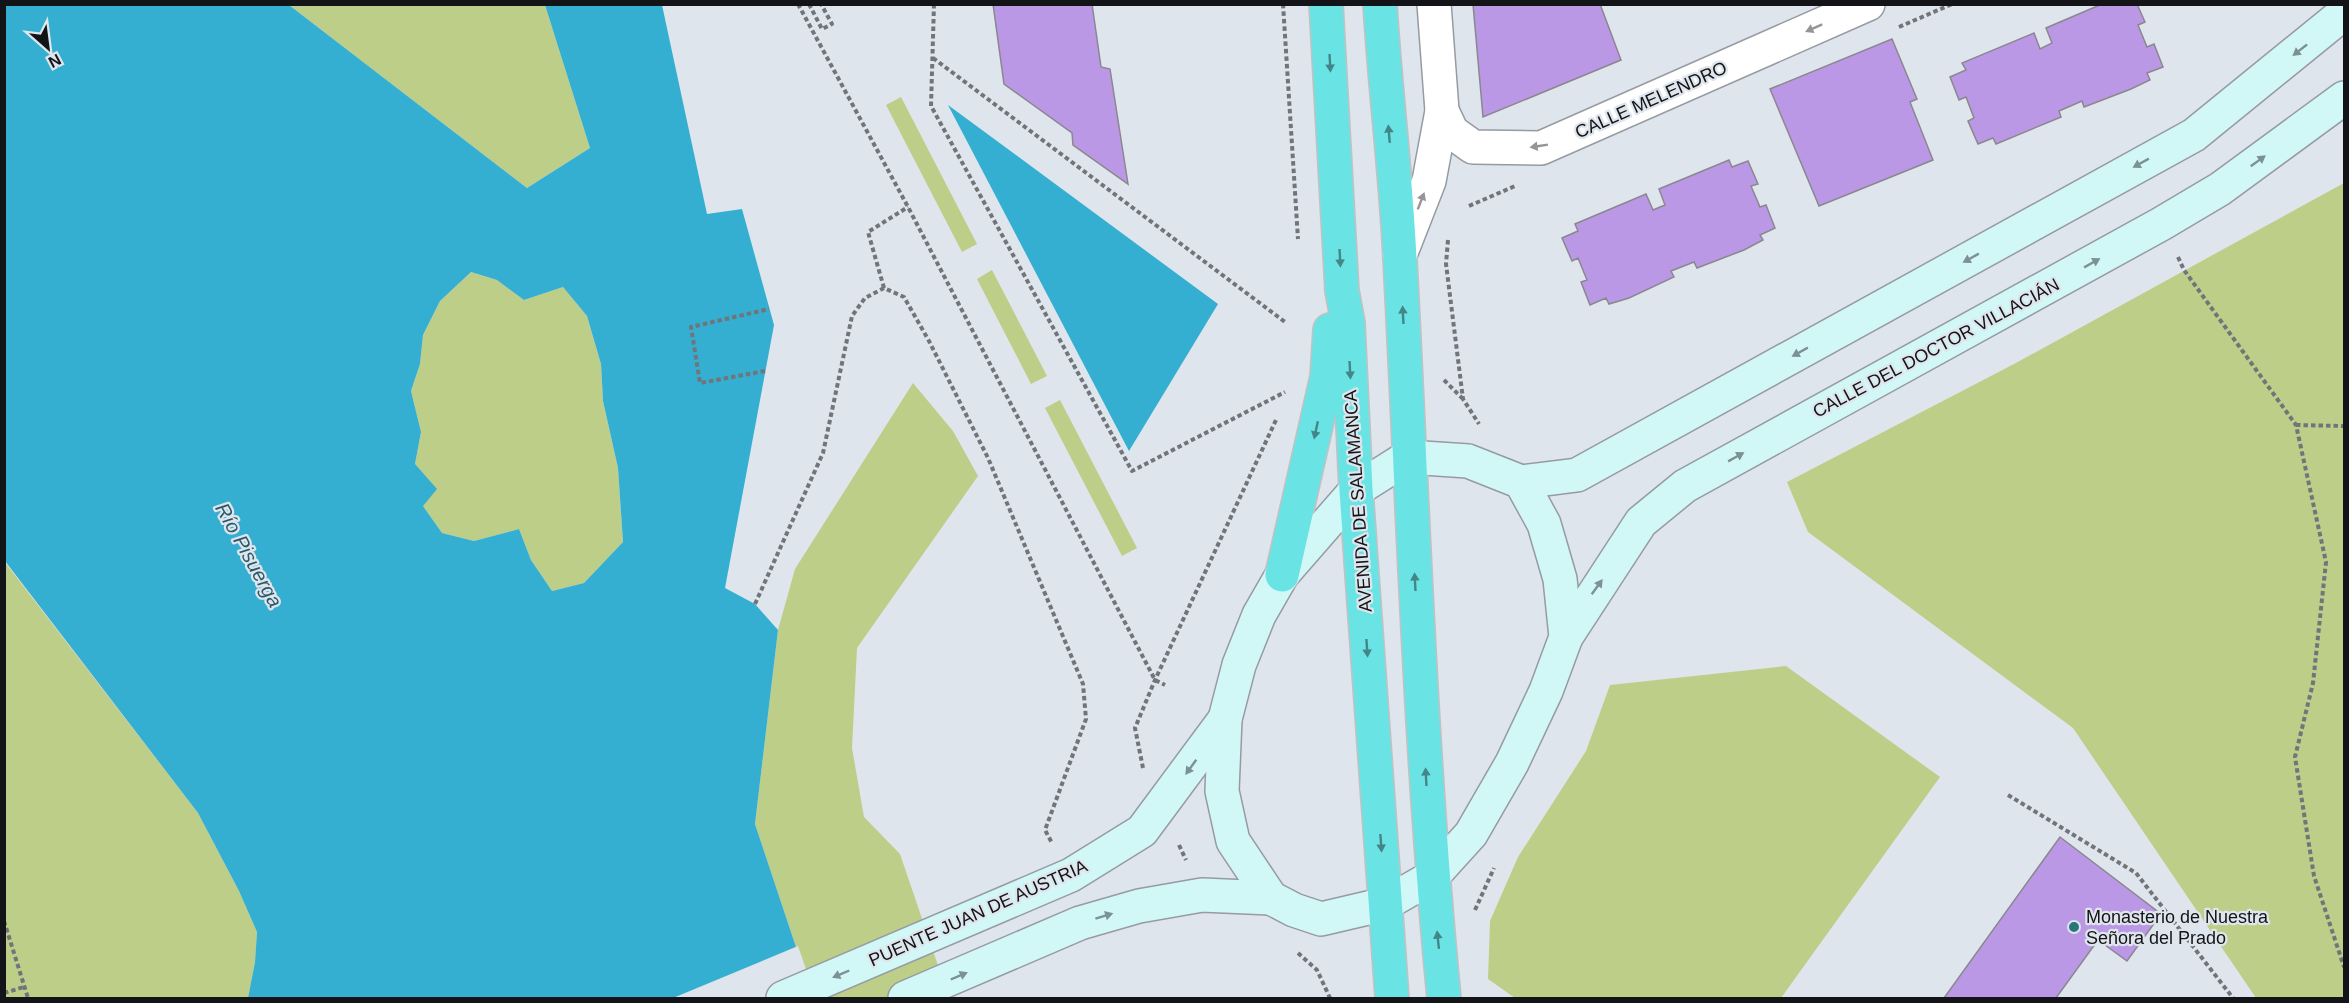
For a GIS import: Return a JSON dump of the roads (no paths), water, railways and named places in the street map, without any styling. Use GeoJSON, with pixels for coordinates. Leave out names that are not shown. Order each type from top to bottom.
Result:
{"type":"FeatureCollection","features":[{"type":"Feature","properties":{"kind":"highway","name":"AVENIDA DE SALAMANCA"},"geometry":{"type":"LineString","coordinates":[[1326,4],[1342,291],[1348,323],[1356,490],[1392,999]]}},
{"type":"Feature","properties":{"kind":"highway"},"geometry":{"type":"LineString","coordinates":[[1380,4],[1400,255],[1408,458],[1432,877],[1444,999]]}},
{"type":"Feature","properties":{"kind":"highway"},"geometry":{"type":"LineString","coordinates":[[1282,575],[1327,377],[1331,323],[1342,291]]}},
{"type":"Feature","properties":{"kind":"main road"},"geometry":{"type":"LineString","coordinates":[[1271,898],[1233,841],[1222,791],[1225,719],[1239,665],[1259,615],[1282,575],[1356,490],[1408,458],[1468,461],[1521,482],[1577,475],[2194,135],[2344,13]]}},
{"type":"Feature","properties":{"kind":"main road","name":"CALLE DEL DOCTOR VILLACIÁN"},"geometry":{"type":"LineString","coordinates":[[1566,637],[1641,522],[1685,486],[2161,224],[2220,189],[2344,98]]}},
{"type":"Feature","properties":{"kind":"main road"},"geometry":{"type":"LineString","coordinates":[[905,999],[1080,923],[1139,906],[1203,895],[1271,898],[1294,910],[1321,919],[1385,904],[1432,877],[1471,834],[1512,763],[1546,691],[1566,637],[1560,579],[1545,524],[1521,482]]}},
{"type":"Feature","properties":{"kind":"main road","name":"PUENTE JUAN DE AUSTRIA"},"geometry":{"type":"LineString","coordinates":[[783,999],[1071,875],[1142,831],[1154,796],[1225,719]]}},
{"type":"Feature","properties":{"kind":"street"},"geometry":{"type":"LineString","coordinates":[[1400,255],[1429,181],[1443,111],[1434,4]]}},
{"type":"Feature","properties":{"kind":"street","name":"CALLE MELENDRO"},"geometry":{"type":"LineString","coordinates":[[1443,111],[1452,132],[1473,147],[1541,147],[1868,4]]}},
{"type":"Feature","properties":{"kind":"water","name":"Río Pisuerga"},"geometry":{"type":"Polygon","coordinates":[[[4,5],[289,5],[527,188],[590,148],[545,5],[662,5],[707,214],[742,209],[774,325],[725,588],[755,604],[778,630],[755,824],[813,998],[248,998],[255,962],[257,932],[239,891],[198,813],[5,561],[4,5]],[[471,272],[440,301],[423,335],[420,364],[411,391],[421,432],[415,464],[437,489],[423,506],[442,533],[474,541],[519,529],[531,560],[552,591],[584,583],[623,542],[618,468],[603,401],[601,364],[587,316],[563,287],[524,300],[497,280],[471,272]]]}},
{"type":"Feature","properties":{"kind":"water"},"geometry":{"type":"Polygon","coordinates":[[[948,105],[1218,304],[1129,451],[948,105]]]}},
{"type":"Feature","properties":{"kind":"place","name":"Monasterio de Nuestra Señora del Prado"},"geometry":{"type":"Point","coordinates":[2074,927]}}]}
